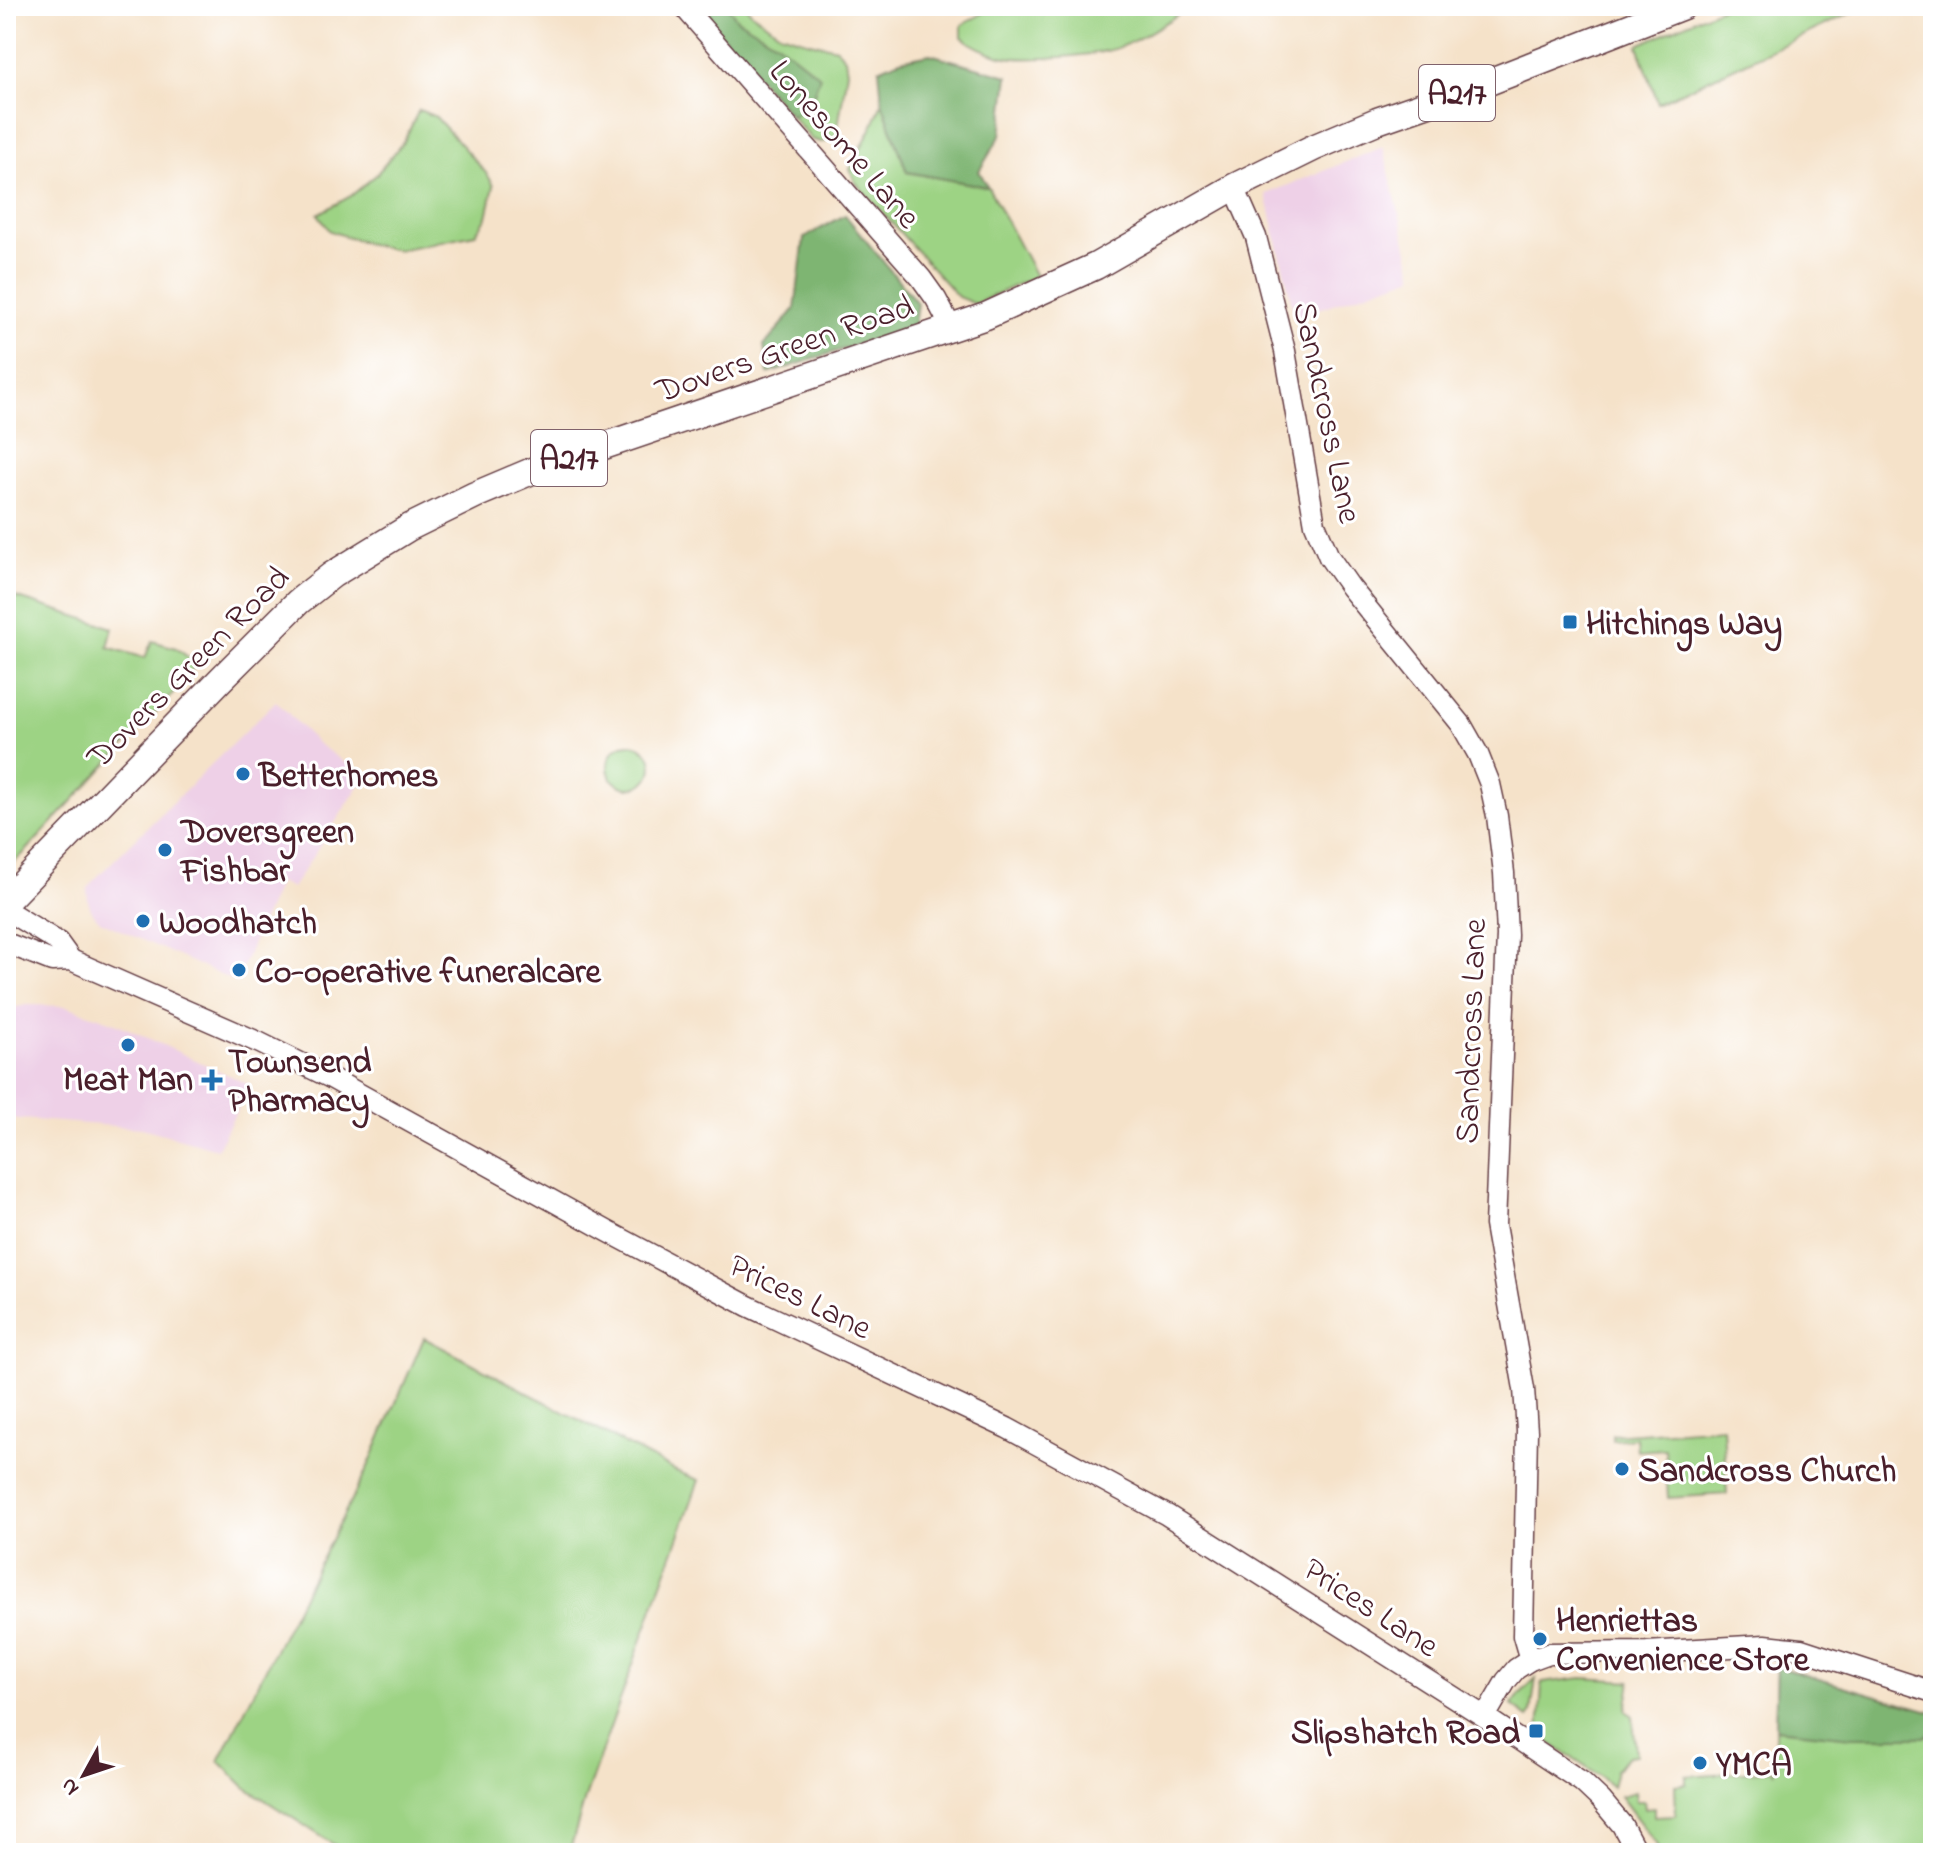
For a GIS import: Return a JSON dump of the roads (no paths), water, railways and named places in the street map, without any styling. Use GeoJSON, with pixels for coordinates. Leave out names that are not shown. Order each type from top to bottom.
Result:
{"type":"FeatureCollection","features":[{"type":"Feature","properties":{"kind":"main road","name":"Dovers Green Road"},"geometry":{"type":"LineString","coordinates":[[6,901],[298,602],[332,575],[410,527],[539,468],[952,329],[1000,310],[1096,266],[1286,160],[1377,121],[1486,83],[1683,6]]}},
{"type":"Feature","properties":{"kind":"street","name":"Lonesome Lane"},"geometry":{"type":"LineString","coordinates":[[683,6],[921,278],[952,329]]}},
{"type":"Feature","properties":{"kind":"street","name":"Sandcross Lane"},"geometry":{"type":"LineString","coordinates":[[1234,187],[1256,237],[1282,336],[1315,524],[1329,557],[1350,587],[1461,724],[1490,784],[1497,816],[1507,935],[1495,1225],[1524,1389],[1527,1462],[1523,1636],[1530,1660]]}},
{"type":"Feature","properties":{"kind":"street","name":"Prices Lane"},"geometry":{"type":"LineString","coordinates":[[6,910],[58,942],[71,960]]}},
{"type":"Feature","properties":{"kind":"street","name":"Prices Lane"},"geometry":{"type":"LineString","coordinates":[[6,943],[52,961],[71,960],[260,1043],[329,1077],[748,1306],[1007,1428],[1084,1468],[1249,1565],[1485,1717]]}},
{"type":"Feature","properties":{"kind":"street"},"geometry":{"type":"LineString","coordinates":[[1637,1853],[1622,1825],[1582,1782],[1485,1717],[1506,1681],[1516,1669],[1530,1660],[1549,1653],[1647,1652],[1765,1645],[1801,1649],[1933,1692]]}},
{"type":"Feature","properties":{"kind":"place","name":"Hitchings Way"},"geometry":{"type":"Point","coordinates":[1570,622]}},
{"type":"Feature","properties":{"kind":"place","name":"Betterhomes"},"geometry":{"type":"Point","coordinates":[243,774]}},
{"type":"Feature","properties":{"kind":"place","name":"Doversgreen Fishbar"},"geometry":{"type":"Point","coordinates":[165,850]}},
{"type":"Feature","properties":{"kind":"place","name":"Woodhatch"},"geometry":{"type":"Point","coordinates":[143,921]}},
{"type":"Feature","properties":{"kind":"place","name":"Co-operative funeralcare"},"geometry":{"type":"Point","coordinates":[239,970]}},
{"type":"Feature","properties":{"kind":"place","name":"Meat Man"},"geometry":{"type":"Point","coordinates":[128,1045]}},
{"type":"Feature","properties":{"kind":"place","name":"Townsend Pharmacy"},"geometry":{"type":"Point","coordinates":[212,1080]}},
{"type":"Feature","properties":{"kind":"place","name":"Sandcross Church"},"geometry":{"type":"Point","coordinates":[1622,1469]}},
{"type":"Feature","properties":{"kind":"place","name":"Henriettas Convenience Store"},"geometry":{"type":"Point","coordinates":[1540,1639]}},
{"type":"Feature","properties":{"kind":"place","name":"Slipshatch Road"},"geometry":{"type":"Point","coordinates":[1536,1731]}},
{"type":"Feature","properties":{"kind":"place","name":"YMCA"},"geometry":{"type":"Point","coordinates":[1700,1763]}}]}
